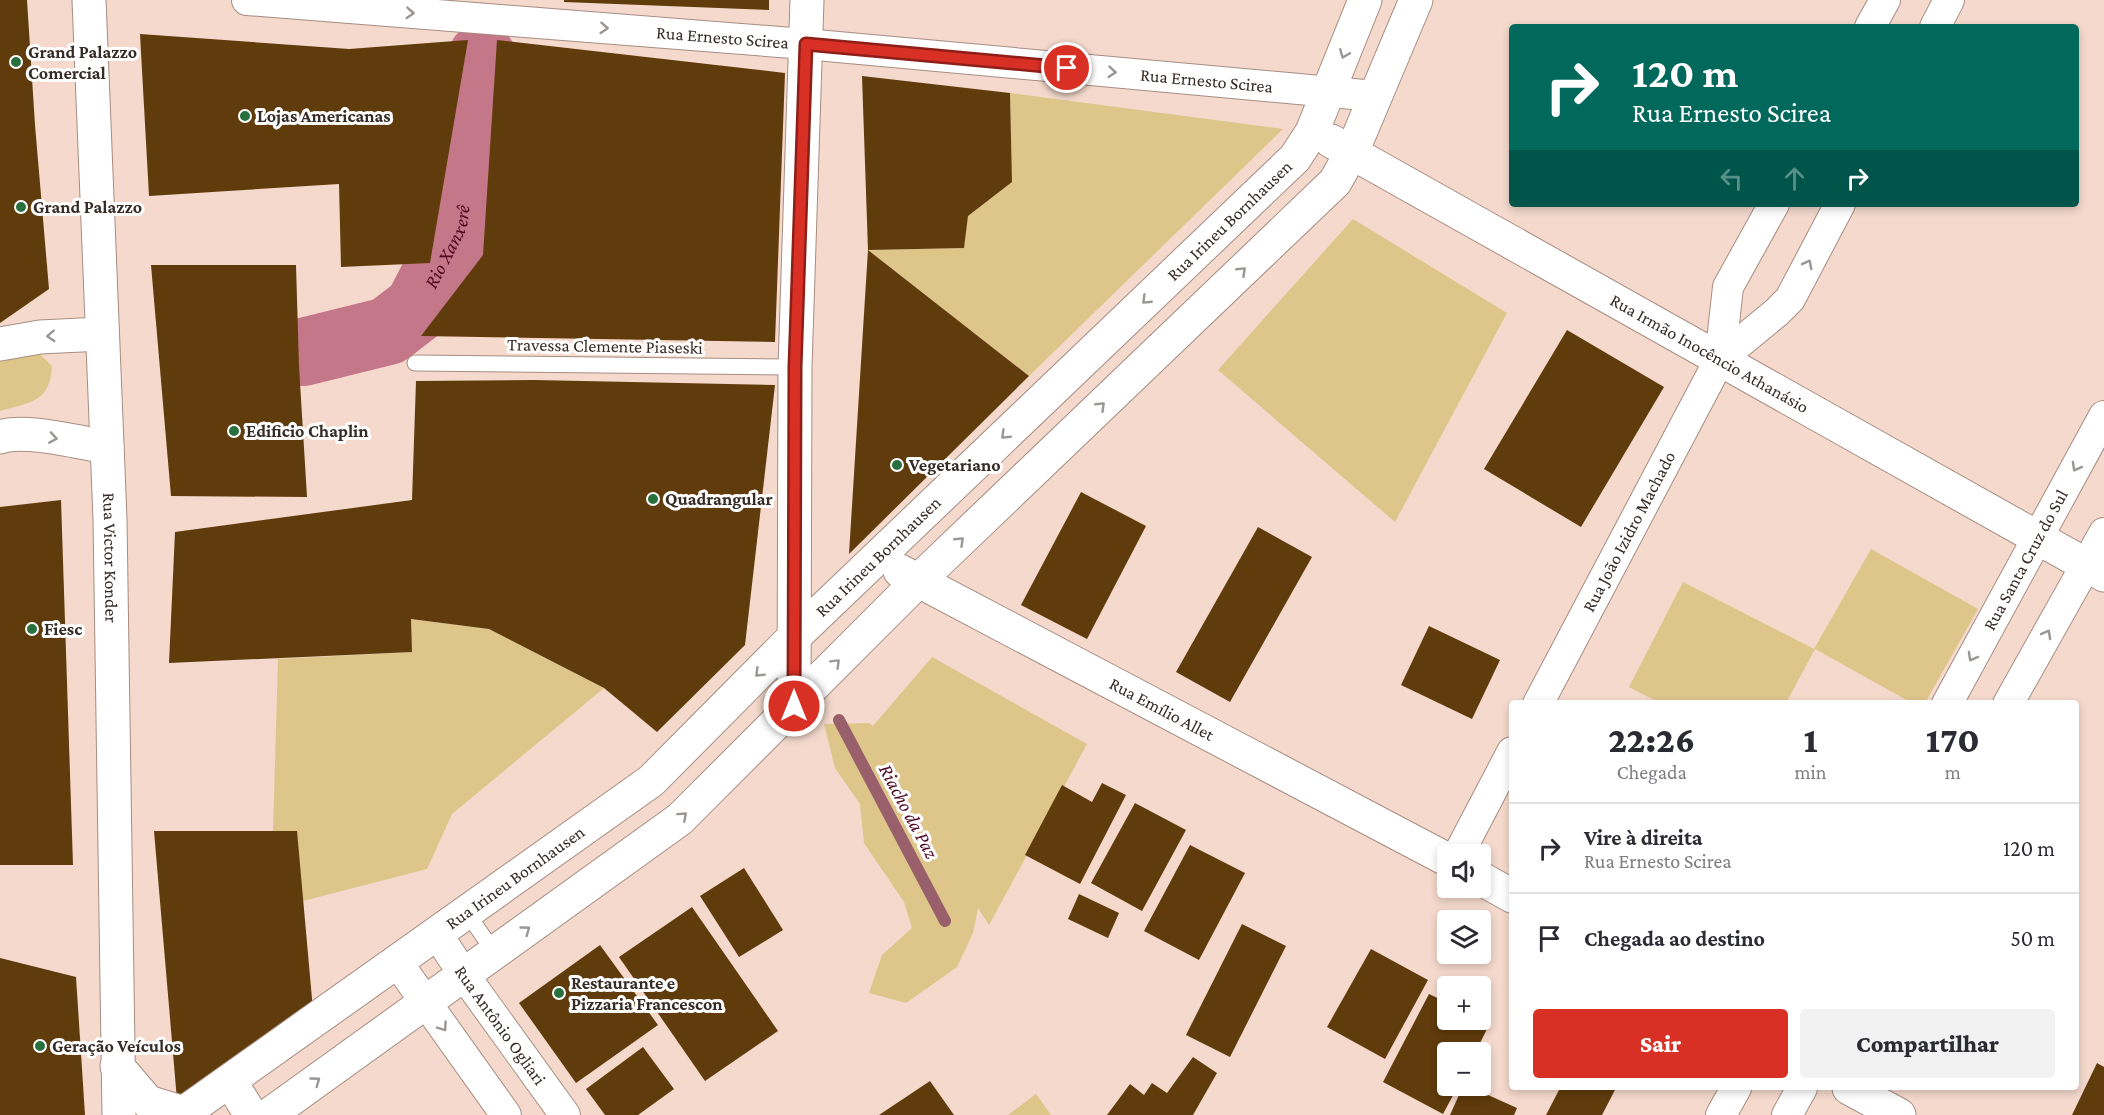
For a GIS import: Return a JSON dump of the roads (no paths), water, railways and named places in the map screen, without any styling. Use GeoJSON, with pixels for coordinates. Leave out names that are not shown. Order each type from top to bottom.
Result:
{"type":"FeatureCollection","features":[{"type":"Feature","properties":{"kind":"street","name":"Rua Victor Konder"},"geometry":{"type":"LineString","coordinates":[[89,0],[110,519],[119,1115]]}},
{"type":"Feature","properties":{"kind":"street","name":"Rua Ernesto Scirea"},"geometry":{"type":"LineString","coordinates":[[247,0],[806,44],[1376,96]]}},
{"type":"Feature","properties":{"kind":"street"},"geometry":{"type":"LineString","coordinates":[[794,706],[795,367],[807,0]]}},
{"type":"Feature","properties":{"kind":"street","name":"Rua Irineu Bornhausen"},"geometry":{"type":"LineString","coordinates":[[182,1114],[651,781],[794,637],[1295,158],[1312,132],[1365,0]]}},
{"type":"Feature","properties":{"kind":"street"},"geometry":{"type":"LineString","coordinates":[[269,1115],[680,819],[918,581],[1335,182],[1352,152],[1416,0]]}},
{"type":"Feature","properties":{"kind":"street"},"geometry":{"type":"LineString","coordinates":[[1872,24],[1885,0]]}},
{"type":"Feature","properties":{"kind":"street","name":"Rua Irmão Inocêncio Athanásio"},"geometry":{"type":"LineString","coordinates":[[1312,132],[1352,152],[2095,571]]}},
{"type":"Feature","properties":{"kind":"street","name":"Rua João Izidro Machado"},"geometry":{"type":"LineString","coordinates":[[1540,700],[1720,359],[1728,287],[1772,207]]}},
{"type":"Feature","properties":{"kind":"street","name":"Rua João Izidro Machado"},"geometry":{"type":"LineString","coordinates":[[1720,359],[1790,299],[1838,207]]}},
{"type":"Feature","properties":{"kind":"street"},"geometry":{"type":"LineString","coordinates":[[0,344],[40,337],[102,333]]}},
{"type":"Feature","properties":{"kind":"street"},"geometry":{"type":"LineString","coordinates":[[1104,341],[1136,372]]}},
{"type":"Feature","properties":{"kind":"street","name":"Rua Santa Cruz do Sul"},"geometry":{"type":"LineString","coordinates":[[1949,700],[2104,416]]}},
{"type":"Feature","properties":{"kind":"street"},"geometry":{"type":"LineString","coordinates":[[0,437],[29,435],[107,447]]}},
{"type":"Feature","properties":{"kind":"street"},"geometry":{"type":"LineString","coordinates":[[2011,700],[2095,571],[2104,533]]}},
{"type":"Feature","properties":{"kind":"street","name":"Rua Emílio Allet"},"geometry":{"type":"LineString","coordinates":[[876,559],[1437,854]]}},
{"type":"Feature","properties":{"kind":"street"},"geometry":{"type":"LineString","coordinates":[[1464,844],[1509,758]]}},
{"type":"Feature","properties":{"kind":"street"},"geometry":{"type":"LineString","coordinates":[[1491,884],[1509,894]]}},
{"type":"Feature","properties":{"kind":"street","name":"Rua Antônio Ogliari"},"geometry":{"type":"LineString","coordinates":[[437,934],[565,1115]]}},
{"type":"Feature","properties":{"kind":"street"},"geometry":{"type":"LineString","coordinates":[[397,962],[506,1115]]}},
{"type":"Feature","properties":{"kind":"street"},"geometry":{"type":"LineString","coordinates":[[117,1066],[148,1102],[182,1114]]}},
{"type":"Feature","properties":{"kind":"street"},"geometry":{"type":"LineString","coordinates":[[230,1081],[251,1115]]}},
{"type":"Feature","properties":{"kind":"street"},"geometry":{"type":"LineString","coordinates":[[1721,1115],[1735,1090]]}},
{"type":"Feature","properties":{"kind":"street"},"geometry":{"type":"LineString","coordinates":[[1787,1115],[1801,1090]]}},
{"type":"Feature","properties":{"kind":"street"},"geometry":{"type":"LineString","coordinates":[[1853,1090],[1899,1115]]}},
{"type":"Feature","properties":{"kind":"lane","name":"Travessa Clemente Piaseski"},"geometry":{"type":"LineString","coordinates":[[415,363],[795,367]]}},
{"type":"Feature","properties":{"kind":"lane"},"geometry":{"type":"LineString","coordinates":[[467,913],[494,952]]}},
{"type":"Feature","properties":{"kind":"waterway","name":"Rio Xanxerê"},"geometry":{"type":"LineString","coordinates":[[303,352],[388,331],[418,308],[460,227],[482,57]]}},
{"type":"Feature","properties":{"kind":"waterway","name":"Riacho da Paz"},"geometry":{"type":"LineString","coordinates":[[839,720],[945,921]]}},
{"type":"Feature","properties":{"kind":"place","name":"Grand Palazzo Comercial"},"geometry":{"type":"Point","coordinates":[16,62]}},
{"type":"Feature","properties":{"kind":"place","name":"Lojas Americanas"},"geometry":{"type":"Point","coordinates":[245,116]}},
{"type":"Feature","properties":{"kind":"place","name":"Grand Palazzo"},"geometry":{"type":"Point","coordinates":[21,207]}},
{"type":"Feature","properties":{"kind":"place","name":"Edificio Chaplin"},"geometry":{"type":"Point","coordinates":[234,431]}},
{"type":"Feature","properties":{"kind":"place","name":"Vegetariano"},"geometry":{"type":"Point","coordinates":[897,465]}},
{"type":"Feature","properties":{"kind":"place","name":"Quadrangular"},"geometry":{"type":"Point","coordinates":[653,499]}},
{"type":"Feature","properties":{"kind":"place","name":"Fiesc"},"geometry":{"type":"Point","coordinates":[32,629]}},
{"type":"Feature","properties":{"kind":"place","name":"Restaurante e Pizzaria Francescon"},"geometry":{"type":"Point","coordinates":[559,993]}},
{"type":"Feature","properties":{"kind":"place","name":"Geração Veículos"},"geometry":{"type":"Point","coordinates":[40,1046]}}]}
